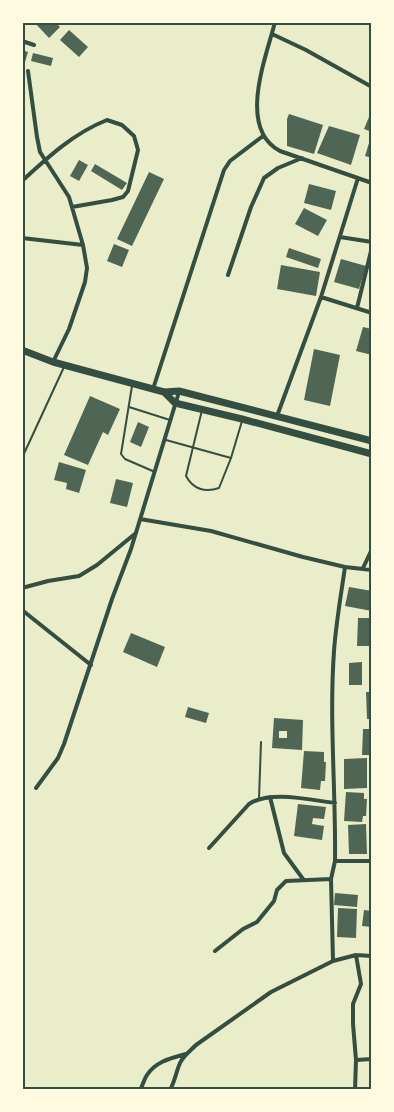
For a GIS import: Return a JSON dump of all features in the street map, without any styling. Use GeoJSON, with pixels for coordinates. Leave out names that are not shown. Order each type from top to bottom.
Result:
{"type":"FeatureCollection","features":[{"type":"Feature","properties":{"kind":"highway"},"geometry":{"type":"LineString","coordinates":[[22,350],[53,362],[133,384],[164,392],[179,391],[372,441]]}},
{"type":"Feature","properties":{"kind":"highway"},"geometry":{"type":"LineString","coordinates":[[164,392],[175,403],[372,454]]}},
{"type":"Feature","properties":{"kind":"street"},"geometry":{"type":"LineString","coordinates":[[275,22],[256,102],[258,123],[263,136],[273,147],[372,183]]}},
{"type":"Feature","properties":{"kind":"street"},"geometry":{"type":"LineString","coordinates":[[272,34],[306,50],[372,87]]}},
{"type":"Feature","properties":{"kind":"street"},"geometry":{"type":"LineString","coordinates":[[22,41],[34,45]]}},
{"type":"Feature","properties":{"kind":"street"},"geometry":{"type":"LineString","coordinates":[[28,71],[36,137],[40,152],[54,177],[64,188],[72,207],[83,245],[87,268],[85,282],[69,329],[53,362]]}},
{"type":"Feature","properties":{"kind":"street"},"geometry":{"type":"LineString","coordinates":[[22,181],[45,160],[88,128],[106,120],[122,125],[134,136],[138,150],[128,191],[123,197],[72,207]]}},
{"type":"Feature","properties":{"kind":"street"},"geometry":{"type":"LineString","coordinates":[[153,389],[224,170],[230,161],[263,136]]}},
{"type":"Feature","properties":{"kind":"street"},"geometry":{"type":"LineString","coordinates":[[228,276],[251,207],[264,178],[278,168],[302,158]]}},
{"type":"Feature","properties":{"kind":"street"},"geometry":{"type":"LineString","coordinates":[[277,416],[321,297],[358,178]]}},
{"type":"Feature","properties":{"kind":"street"},"geometry":{"type":"LineString","coordinates":[[340,236],[372,242]]}},
{"type":"Feature","properties":{"kind":"street"},"geometry":{"type":"LineString","coordinates":[[22,238],[83,245]]}},
{"type":"Feature","properties":{"kind":"street"},"geometry":{"type":"LineString","coordinates":[[357,308],[372,247]]}},
{"type":"Feature","properties":{"kind":"street"},"geometry":{"type":"LineString","coordinates":[[321,297],[372,313]]}},
{"type":"Feature","properties":{"kind":"street"},"geometry":{"type":"LineString","coordinates":[[36,788],[58,758],[136,533],[179,391]]}},
{"type":"Feature","properties":{"kind":"street"},"geometry":{"type":"LineString","coordinates":[[140,519],[211,531],[303,557],[345,567],[372,570]]}},
{"type":"Feature","properties":{"kind":"street"},"geometry":{"type":"LineString","coordinates":[[22,588],[79,576],[97,566],[136,533]]}},
{"type":"Feature","properties":{"kind":"street"},"geometry":{"type":"LineString","coordinates":[[363,568],[372,549]]}},
{"type":"Feature","properties":{"kind":"street"},"geometry":{"type":"LineString","coordinates":[[333,961],[331,879],[335,861],[336,803],[333,748],[334,650],[345,567]]}},
{"type":"Feature","properties":{"kind":"street"},"geometry":{"type":"LineString","coordinates":[[22,610],[91,665]]}},
{"type":"Feature","properties":{"kind":"street"},"geometry":{"type":"LineString","coordinates":[[209,848],[248,804],[259,799],[270,797],[336,803]]}},
{"type":"Feature","properties":{"kind":"street"},"geometry":{"type":"LineString","coordinates":[[270,797],[284,853],[303,879]]}},
{"type":"Feature","properties":{"kind":"street"},"geometry":{"type":"LineString","coordinates":[[335,861],[372,861]]}},
{"type":"Feature","properties":{"kind":"street"},"geometry":{"type":"LineString","coordinates":[[215,951],[242,929],[257,922],[274,900],[277,890],[286,881],[331,879]]}},
{"type":"Feature","properties":{"kind":"street"},"geometry":{"type":"LineString","coordinates":[[355,1090],[356,1060],[353,1004],[361,984],[356,955]]}},
{"type":"Feature","properties":{"kind":"street"},"geometry":{"type":"LineString","coordinates":[[170,1090],[175,1082],[180,1063],[186,1054],[241,1012],[271,992],[333,961],[356,955],[372,956]]}},
{"type":"Feature","properties":{"kind":"street"},"geometry":{"type":"LineString","coordinates":[[140,1090],[153,1067],[163,1061],[186,1054]]}},
{"type":"Feature","properties":{"kind":"street"},"geometry":{"type":"LineString","coordinates":[[356,1060],[372,1059]]}},
{"type":"Feature","properties":{"kind":"lane"},"geometry":{"type":"LineString","coordinates":[[22,458],[65,365]]}},
{"type":"Feature","properties":{"kind":"lane"},"geometry":{"type":"LineString","coordinates":[[133,384],[121,454],[126,460],[155,472]]}},
{"type":"Feature","properties":{"kind":"lane"},"geometry":{"type":"LineString","coordinates":[[129,407],[170,420]]}},
{"type":"Feature","properties":{"kind":"lane"},"geometry":{"type":"LineString","coordinates":[[202,409],[186,476],[190,484],[204,490],[219,488],[231,458],[242,419]]}},
{"type":"Feature","properties":{"kind":"lane"},"geometry":{"type":"LineString","coordinates":[[164,439],[231,458]]}},
{"type":"Feature","properties":{"kind":"lane"},"geometry":{"type":"LineString","coordinates":[[259,799],[261,742]]}},
{"type":"Feature","properties":{"kind":"building"},"geometry":{"type":"Polygon","coordinates":[[[34,22],[55,22],[60,27],[49,38],[34,22]]]}},
{"type":"Feature","properties":{"kind":"building"},"geometry":{"type":"Polygon","coordinates":[[[69,30],[88,47],[79,57],[60,40],[69,30]]]}},
{"type":"Feature","properties":{"kind":"building"},"geometry":{"type":"Polygon","coordinates":[[[22,50],[28,52],[25,62],[22,61],[22,50]]]}},
{"type":"Feature","properties":{"kind":"building"},"geometry":{"type":"Polygon","coordinates":[[[33,53],[53,58],[51,66],[31,61],[33,53]]]}},
{"type":"Feature","properties":{"kind":"building"},"geometry":{"type":"Polygon","coordinates":[[[289,114],[323,125],[314,154],[287,146],[287,119],[289,114]]]}},
{"type":"Feature","properties":{"kind":"building"},"geometry":{"type":"Polygon","coordinates":[[[369,117],[372,118],[372,132],[364,129],[369,117]]]}},
{"type":"Feature","properties":{"kind":"building"},"geometry":{"type":"Polygon","coordinates":[[[329,126],[360,135],[351,165],[317,153],[329,126]]]}},
{"type":"Feature","properties":{"kind":"building"},"geometry":{"type":"Polygon","coordinates":[[[369,143],[372,144],[372,158],[365,156],[369,143]]]}},
{"type":"Feature","properties":{"kind":"building"},"geometry":{"type":"Polygon","coordinates":[[[79,160],[88,165],[79,181],[70,176],[79,160]]]}},
{"type":"Feature","properties":{"kind":"building"},"geometry":{"type":"Polygon","coordinates":[[[95,164],[127,183],[122,190],[91,171],[95,164]]]}},
{"type":"Feature","properties":{"kind":"building"},"geometry":{"type":"Polygon","coordinates":[[[149,172],[164,179],[132,246],[117,239],[149,172]]]}},
{"type":"Feature","properties":{"kind":"building"},"geometry":{"type":"Polygon","coordinates":[[[309,184],[336,191],[331,210],[304,203],[309,184]]]}},
{"type":"Feature","properties":{"kind":"building"},"geometry":{"type":"Polygon","coordinates":[[[304,208],[327,220],[318,236],[295,224],[304,208]]]}},
{"type":"Feature","properties":{"kind":"building"},"geometry":{"type":"Polygon","coordinates":[[[114,244],[129,250],[122,267],[107,261],[114,244]]]}},
{"type":"Feature","properties":{"kind":"building"},"geometry":{"type":"Polygon","coordinates":[[[289,248],[321,259],[318,268],[286,257],[289,248]]]}},
{"type":"Feature","properties":{"kind":"building"},"geometry":{"type":"Polygon","coordinates":[[[341,259],[366,266],[359,289],[334,282],[341,259]]]}},
{"type":"Feature","properties":{"kind":"building"},"geometry":{"type":"Polygon","coordinates":[[[281,265],[320,272],[316,296],[277,289],[281,265]]]}},
{"type":"Feature","properties":{"kind":"building"},"geometry":{"type":"Polygon","coordinates":[[[363,327],[372,329],[372,355],[356,351],[363,327]]]}},
{"type":"Feature","properties":{"kind":"building"},"geometry":{"type":"Polygon","coordinates":[[[314,349],[340,355],[330,406],[304,400],[314,349]]]}},
{"type":"Feature","properties":{"kind":"building"},"geometry":{"type":"Polygon","coordinates":[[[90,396],[120,409],[108,435],[103,432],[88,465],[64,455],[90,396]]]}},
{"type":"Feature","properties":{"kind":"building"},"geometry":{"type":"Polygon","coordinates":[[[138,422],[149,427],[141,447],[130,442],[138,422]]]}},
{"type":"Feature","properties":{"kind":"building"},"geometry":{"type":"Polygon","coordinates":[[[59,462],[86,470],[79,493],[66,489],[67,483],[54,480],[59,462]]]}},
{"type":"Feature","properties":{"kind":"building"},"geometry":{"type":"Polygon","coordinates":[[[116,479],[133,483],[127,507],[110,503],[116,479]]]}},
{"type":"Feature","properties":{"kind":"building"},"geometry":{"type":"Polygon","coordinates":[[[349,587],[372,591],[372,611],[345,606],[349,587]]]}},
{"type":"Feature","properties":{"kind":"building"},"geometry":{"type":"Polygon","coordinates":[[[358,618],[372,618],[372,646],[357,646],[358,618]]]}},
{"type":"Feature","properties":{"kind":"building"},"geometry":{"type":"Polygon","coordinates":[[[131,633],[165,647],[157,667],[123,652],[131,633]]]}},
{"type":"Feature","properties":{"kind":"building"},"geometry":{"type":"Polygon","coordinates":[[[362,662],[362,685],[349,685],[349,663],[362,662]]]}},
{"type":"Feature","properties":{"kind":"building"},"geometry":{"type":"Polygon","coordinates":[[[366,692],[372,692],[372,719],[367,719],[366,692]]]}},
{"type":"Feature","properties":{"kind":"building"},"geometry":{"type":"Polygon","coordinates":[[[188,707],[209,713],[206,723],[185,717],[188,707]]]}},
{"type":"Feature","properties":{"kind":"building"},"geometry":{"type":"Polygon","coordinates":[[[274,718],[303,720],[302,750],[272,748],[274,718]],[[279,731],[279,738],[287,738],[287,731],[279,731]]]}},
{"type":"Feature","properties":{"kind":"building"},"geometry":{"type":"Polygon","coordinates":[[[363,729],[372,729],[372,755],[362,755],[363,729]]]}},
{"type":"Feature","properties":{"kind":"building"},"geometry":{"type":"Polygon","coordinates":[[[304,751],[324,752],[324,762],[326,762],[325,781],[321,781],[320,790],[301,788],[304,751]]]}},
{"type":"Feature","properties":{"kind":"building"},"geometry":{"type":"Polygon","coordinates":[[[367,758],[367,788],[344,789],[344,759],[367,758]]]}},
{"type":"Feature","properties":{"kind":"building"},"geometry":{"type":"Polygon","coordinates":[[[346,792],[364,793],[364,799],[367,799],[366,816],[363,816],[362,822],[344,821],[346,792]]]}},
{"type":"Feature","properties":{"kind":"building"},"geometry":{"type":"Polygon","coordinates":[[[298,804],[326,807],[324,819],[313,818],[312,824],[324,826],[322,840],[294,836],[298,804]]]}},
{"type":"Feature","properties":{"kind":"building"},"geometry":{"type":"Polygon","coordinates":[[[366,824],[367,854],[349,854],[348,825],[366,824]]]}},
{"type":"Feature","properties":{"kind":"building"},"geometry":{"type":"Polygon","coordinates":[[[335,893],[358,895],[357,907],[334,905],[335,893]]]}},
{"type":"Feature","properties":{"kind":"building"},"geometry":{"type":"Polygon","coordinates":[[[338,908],[357,909],[356,938],[337,937],[338,908]]]}},
{"type":"Feature","properties":{"kind":"building"},"geometry":{"type":"Polygon","coordinates":[[[364,910],[372,911],[372,927],[362,926],[364,910]]]}}]}
